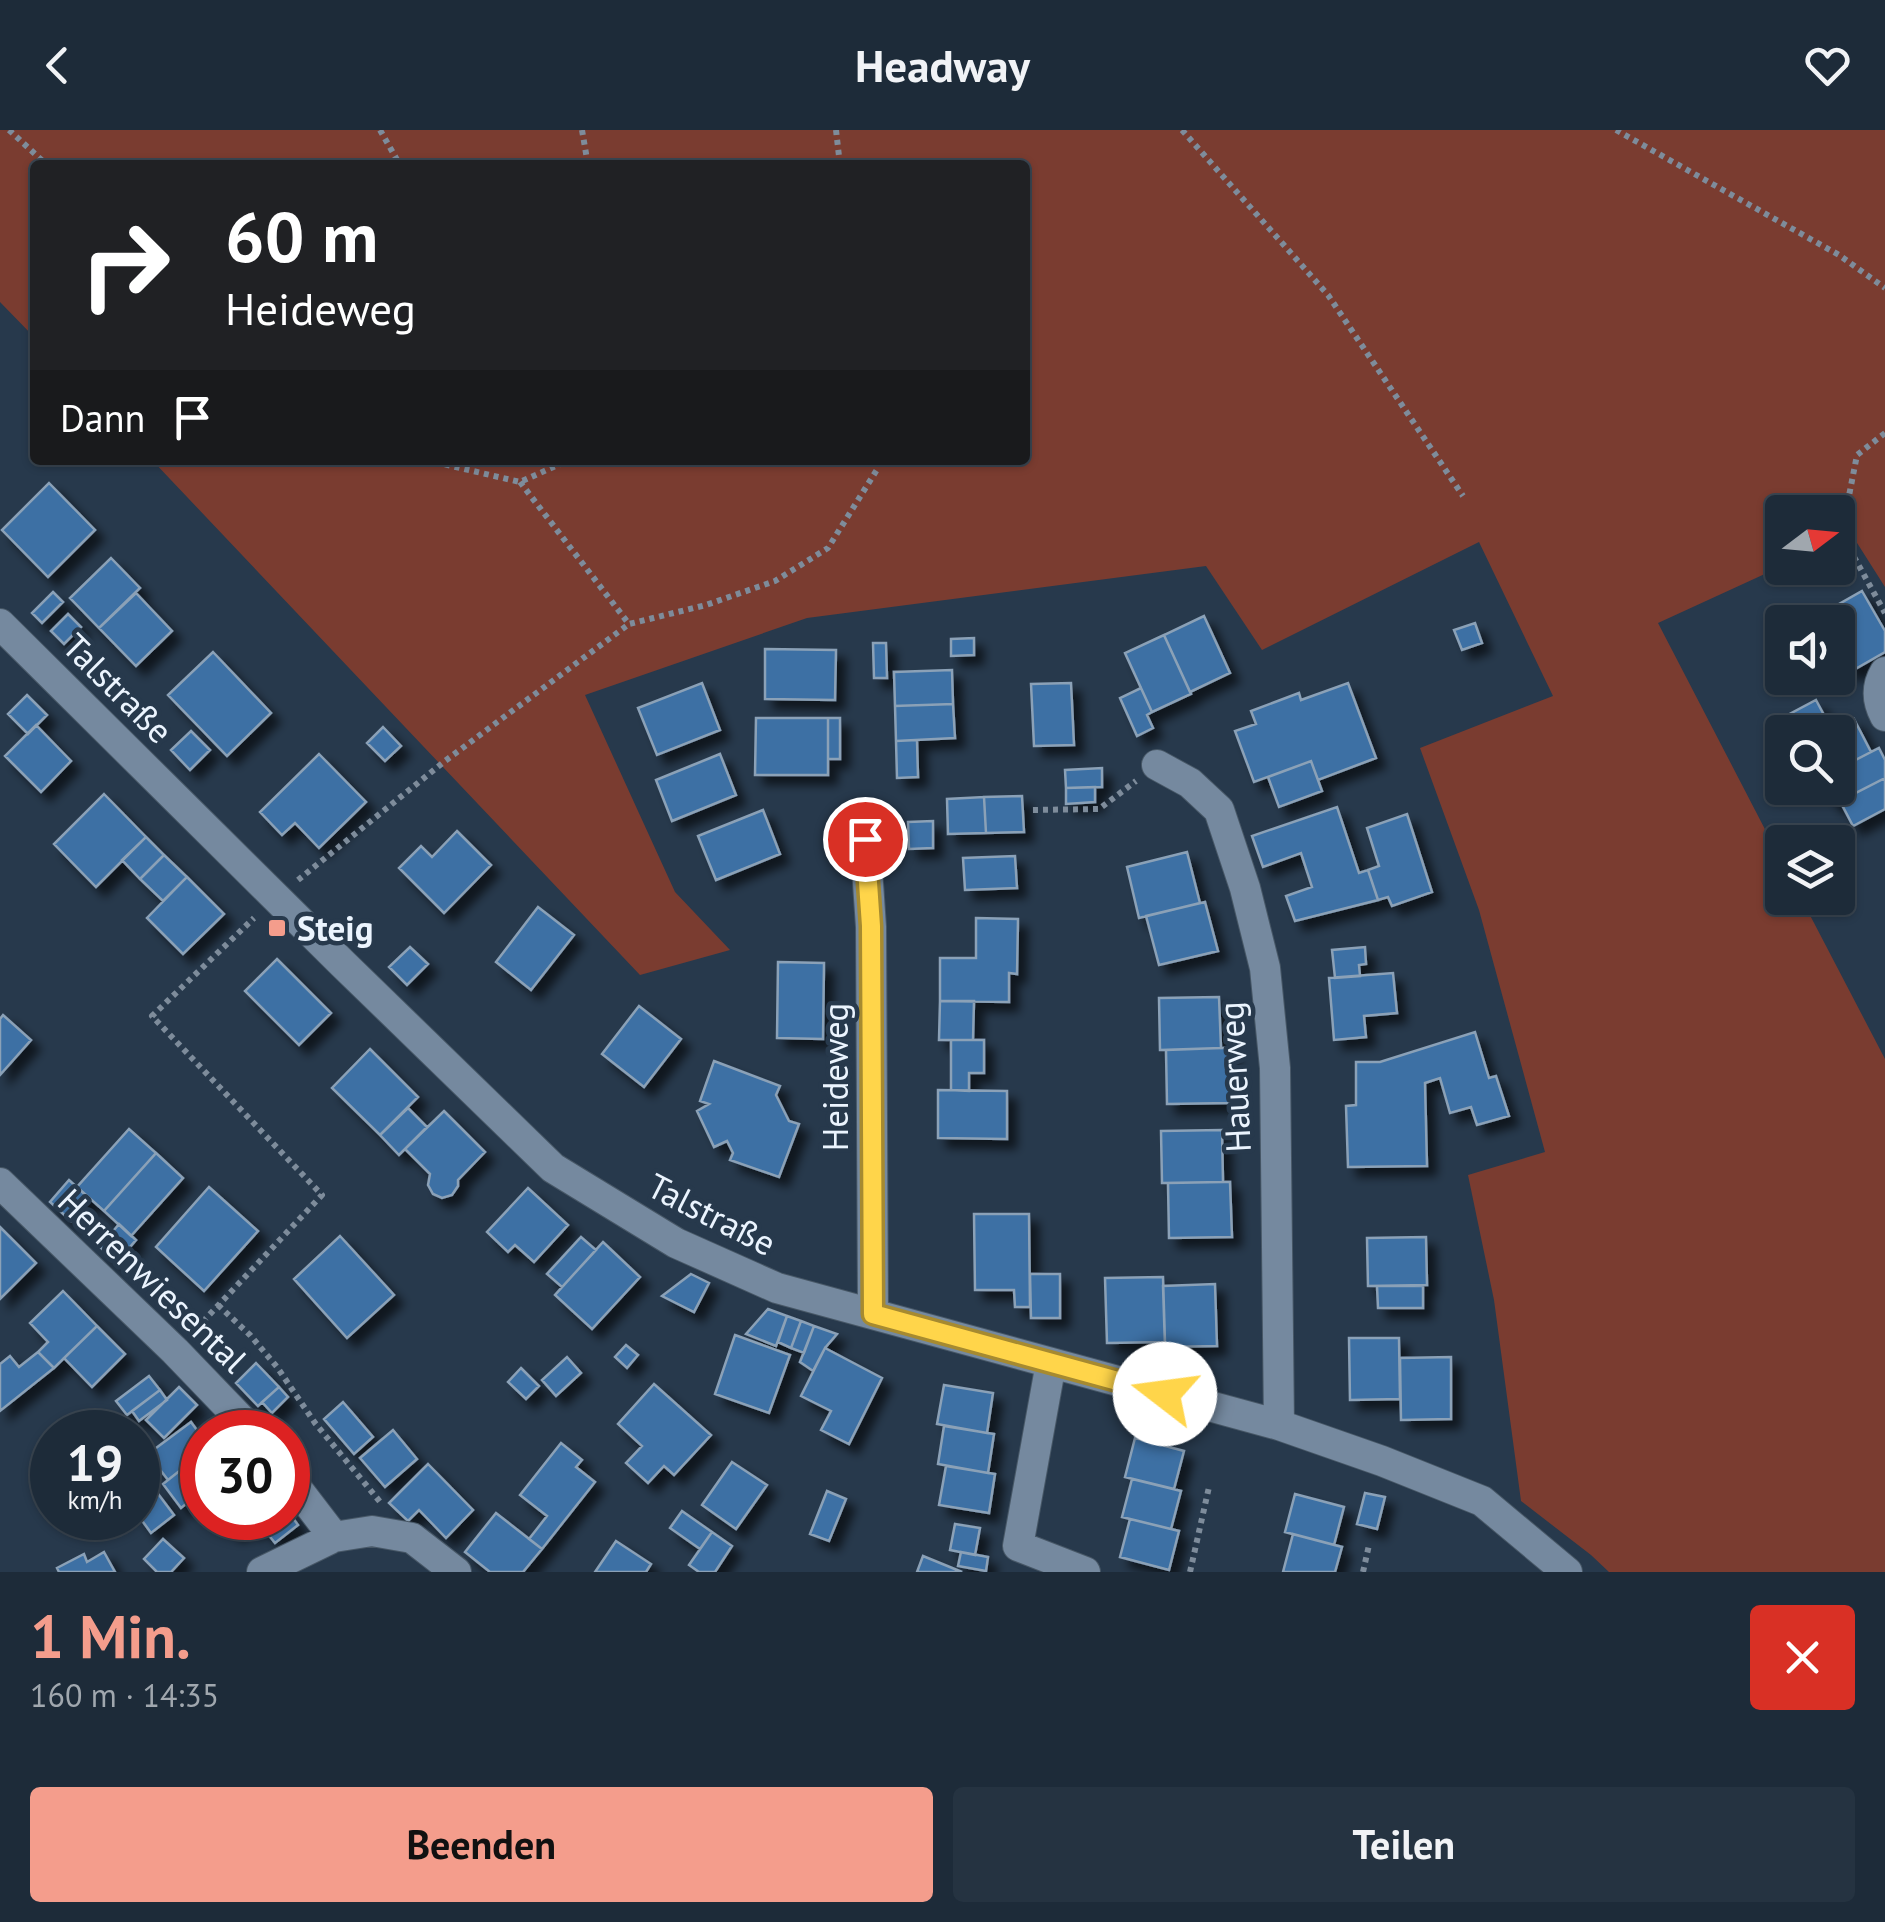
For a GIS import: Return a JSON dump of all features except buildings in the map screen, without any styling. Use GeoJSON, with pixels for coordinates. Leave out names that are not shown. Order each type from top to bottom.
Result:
{"type":"FeatureCollection","features":[{"type":"Feature","properties":{"kind":"street","name":"Talstraße"},"geometry":{"type":"LineString","coordinates":[[0,624],[288,888],[554,1168],[676,1243],[776,1288],[1279,1426],[1382,1460],[1482,1502],[1566,1572]]}},
{"type":"Feature","properties":{"kind":"street"},"geometry":{"type":"LineString","coordinates":[[1885,672],[1878,692],[1885,716]]}},
{"type":"Feature","properties":{"kind":"street","name":"Hauerweg"},"geometry":{"type":"LineString","coordinates":[[1157,765],[1190,782],[1220,810],[1265,968],[1275,1068],[1279,1426]]}},
{"type":"Feature","properties":{"kind":"street","name":"Heideweg"},"geometry":{"type":"LineString","coordinates":[[865,839],[871,926],[873,1314]]}},
{"type":"Feature","properties":{"kind":"street","name":"Herrenwiesental"},"geometry":{"type":"LineString","coordinates":[[0,1183],[232,1410]]}},
{"type":"Feature","properties":{"kind":"street"},"geometry":{"type":"LineString","coordinates":[[1051,1363],[1018,1546],[1085,1572]]}},
{"type":"Feature","properties":{"kind":"street"},"geometry":{"type":"LineString","coordinates":[[310,1506],[334,1537]]}},
{"type":"Feature","properties":{"kind":"street"},"geometry":{"type":"LineString","coordinates":[[262,1572],[334,1537],[372,1531],[412,1538],[456,1572]]}},
{"type":"Feature","properties":{"kind":"path"},"geometry":{"type":"LineString","coordinates":[[9,130],[42,160]]}},
{"type":"Feature","properties":{"kind":"path"},"geometry":{"type":"LineString","coordinates":[[380,130],[397,160]]}},
{"type":"Feature","properties":{"kind":"path"},"geometry":{"type":"LineString","coordinates":[[582,130],[587,160]]}},
{"type":"Feature","properties":{"kind":"path"},"geometry":{"type":"LineString","coordinates":[[836,130],[839,160]]}},
{"type":"Feature","properties":{"kind":"path"},"geometry":{"type":"LineString","coordinates":[[1182,130],[1328,295],[1463,496]]}},
{"type":"Feature","properties":{"kind":"path"},"geometry":{"type":"LineString","coordinates":[[1616,130],[1839,254],[1885,288]]}},
{"type":"Feature","properties":{"kind":"path"},"geometry":{"type":"LineString","coordinates":[[1885,433],[1858,455],[1847,506],[1848,546],[1885,613]]}},
{"type":"Feature","properties":{"kind":"path"},"geometry":{"type":"LineString","coordinates":[[448,465],[520,482],[559,465]]}},
{"type":"Feature","properties":{"kind":"path"},"geometry":{"type":"LineString","coordinates":[[196,1328],[322,1195],[152,1016],[288,888],[445,761],[629,624],[775,582],[828,548],[878,465]]}},
{"type":"Feature","properties":{"kind":"path"},"geometry":{"type":"LineString","coordinates":[[520,482],[629,624]]}},
{"type":"Feature","properties":{"kind":"path"},"geometry":{"type":"LineString","coordinates":[[1034,810],[1099,809],[1157,765]]}},
{"type":"Feature","properties":{"kind":"path"},"geometry":{"type":"LineString","coordinates":[[218,1305],[277,1367],[315,1423],[412,1538]]}},
{"type":"Feature","properties":{"kind":"path"},"geometry":{"type":"LineString","coordinates":[[1190,1572],[1209,1487]]}},
{"type":"Feature","properties":{"kind":"path"},"geometry":{"type":"LineString","coordinates":[[1363,1572],[1369,1545]]}},
{"type":"Feature","properties":{"kind":"shaded area"},"geometry":{"type":"Polygon","coordinates":[[[0,130],[1885,130],[1885,587],[1855,540],[1855,495],[1765,495],[1765,574],[1658,623],[1765,829],[1765,915],[1810,915],[1885,1059],[1885,1572],[1609,1572],[1521,1501],[1494,1300],[1468,1175],[1545,1152],[1479,910],[1420,748],[1553,696],[1479,542],[1262,650],[1206,566],[807,618],[585,695],[675,892],[730,950],[640,975],[157,465],[1030,465],[1030,160],[30,160],[30,333],[0,302],[0,130]]]}},
{"type":"Feature","properties":{"kind":"place","name":"Steig"},"geometry":{"type":"Point","coordinates":[277,928]}},
{"type":"Feature","properties":{"kind":"route"},"geometry":{"type":"LineString","coordinates":[[865,839],[871,926],[873,1314],[1165,1394]]}}]}
